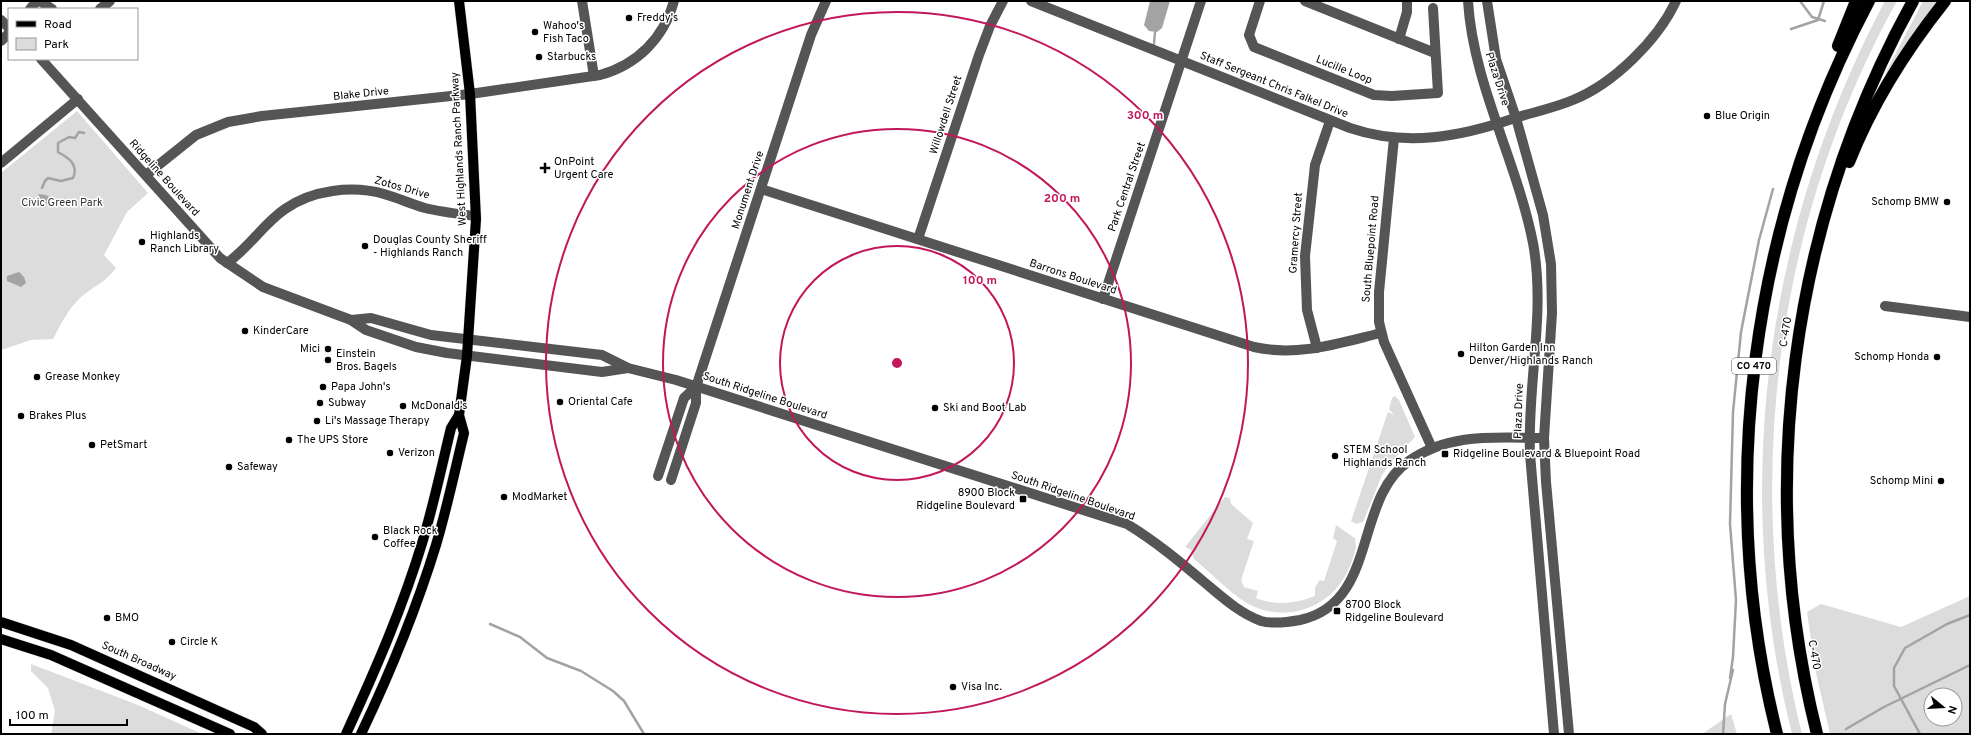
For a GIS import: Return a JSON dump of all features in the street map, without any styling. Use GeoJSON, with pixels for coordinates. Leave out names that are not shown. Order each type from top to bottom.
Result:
{"type":"FeatureCollection","features":[{"type":"Feature","properties":{"kind":"highway"},"geometry":{"type":"LineString","coordinates":[[1811,130],[1815,103],[1856,1]]}},
{"type":"Feature","properties":{"kind":"highway","name":"CO 470"},"geometry":{"type":"LineString","coordinates":[[1777,734],[1760,650],[1751,572],[1748,517],[1749,434],[1755,358],[1770,274],[1784,214],[1811,130],[1833,75],[1869,1]]}},
{"type":"Feature","properties":{"kind":"highway","name":"C-470"},"geometry":{"type":"LineString","coordinates":[[1817,734],[1807,688],[1796,622],[1789,562],[1787,455],[1792,380],[1808,280],[1826,211],[1848,143],[1880,66],[1913,1]]}},
{"type":"Feature","properties":{"kind":"highway"},"geometry":{"type":"LineString","coordinates":[[1808,280],[1817,263],[1840,186],[1866,124],[1904,58],[1945,1]]}},
{"type":"Feature","properties":{"kind":"main road","name":"West Highlands Ranch Parkway"},"geometry":{"type":"LineString","coordinates":[[361,734],[386,680],[415,608],[436,545],[464,433],[459,415],[467,356],[476,216],[470,94],[459,1]]}},
{"type":"Feature","properties":{"kind":"main road","name":"West Highlands Ranch Parkway"},"geometry":{"type":"LineString","coordinates":[[346,734],[373,675],[402,603],[432,508],[451,428],[459,415]]}},
{"type":"Feature","properties":{"kind":"main road","name":"South Broadway"},"geometry":{"type":"LineString","coordinates":[[1,622],[71,645],[254,727],[262,734]]}},
{"type":"Feature","properties":{"kind":"main road"},"geometry":{"type":"LineString","coordinates":[[1,639],[51,655],[230,734]]}},
{"type":"Feature","properties":{"kind":"street"},"geometry":{"type":"LineString","coordinates":[[38,1],[50,8]]}},
{"type":"Feature","properties":{"kind":"street"},"geometry":{"type":"LineString","coordinates":[[101,8],[110,1]]}},
{"type":"Feature","properties":{"kind":"street"},"geometry":{"type":"LineString","coordinates":[[582,1],[594,76]]}},
{"type":"Feature","properties":{"kind":"street","name":"Blake Drive"},"geometry":{"type":"LineString","coordinates":[[146,175],[196,135],[228,122],[262,116],[470,94],[594,76],[615,71],[639,57],[648,49],[664,28],[674,1]]}},
{"type":"Feature","properties":{"kind":"street","name":"Monument Drive"},"geometry":{"type":"LineString","coordinates":[[671,480],[696,403],[696,387],[811,35],[826,1]]}},
{"type":"Feature","properties":{"kind":"street","name":"Willowdell Street"},"geometry":{"type":"LineString","coordinates":[[918,239],[979,55],[990,26],[1003,1]]}},
{"type":"Feature","properties":{"kind":"street","name":"Staff Sergeant Chris Falkel Drive"},"geometry":{"type":"LineString","coordinates":[[1031,1],[1330,120],[1367,133],[1394,138],[1444,137],[1474,132],[1573,100],[1602,84],[1625,66],[1655,34],[1676,1]]}},
{"type":"Feature","properties":{"kind":"street","name":"Park Central Street"},"geometry":{"type":"LineString","coordinates":[[1103,299],[1201,1]]}},
{"type":"Feature","properties":{"kind":"street","name":"Lucille Loop"},"geometry":{"type":"LineString","coordinates":[[1260,1],[1249,35],[1254,47],[1374,95],[1392,96],[1438,93],[1433,8]]}},
{"type":"Feature","properties":{"kind":"street"},"geometry":{"type":"LineString","coordinates":[[1305,1],[1435,53]]}},
{"type":"Feature","properties":{"kind":"street"},"geometry":{"type":"LineString","coordinates":[[1399,39],[1407,12],[1407,1]]}},
{"type":"Feature","properties":{"kind":"street","name":"Plaza Drive"},"geometry":{"type":"LineString","coordinates":[[1468,1],[1472,39],[1478,64],[1499,124],[1527,219],[1534,255],[1537,313],[1529,438],[1554,734]]}},
{"type":"Feature","properties":{"kind":"street","name":"Plaza Drive"},"geometry":{"type":"LineString","coordinates":[[1487,1],[1496,59],[1516,118],[1543,215],[1551,264],[1552,313],[1544,438],[1546,490],[1568,731]]}},
{"type":"Feature","properties":{"kind":"street","name":"Ridgeline Boulevard"},"geometry":{"type":"LineString","coordinates":[[42,60],[220,258],[227,263],[263,287],[351,320],[366,330],[416,347],[467,356]]}},
{"type":"Feature","properties":{"kind":"street"},"geometry":{"type":"LineString","coordinates":[[1,164],[78,99]]}},
{"type":"Feature","properties":{"kind":"street","name":"Gramercy Street"},"geometry":{"type":"LineString","coordinates":[[1317,348],[1307,310],[1305,256],[1315,165],[1330,120]]}},
{"type":"Feature","properties":{"kind":"street","name":"South Bluepoint Road"},"geometry":{"type":"LineString","coordinates":[[1394,138],[1378,292],[1378,313],[1381,333],[1432,448]]}},
{"type":"Feature","properties":{"kind":"street","name":"Barrons Boulevard"},"geometry":{"type":"LineString","coordinates":[[761,189],[1254,348],[1280,351],[1317,348],[1381,333]]}},
{"type":"Feature","properties":{"kind":"street","name":"Zotos Drive"},"geometry":{"type":"LineString","coordinates":[[227,263],[283,210],[303,199],[326,192],[352,190],[373,192],[425,208],[476,216]]}},
{"type":"Feature","properties":{"kind":"street"},"geometry":{"type":"LineString","coordinates":[[1885,306],[1970,317]]}},
{"type":"Feature","properties":{"kind":"street","name":"Ridgeline Boulevard"},"geometry":{"type":"LineString","coordinates":[[351,320],[371,318],[431,335],[468,341]]}},
{"type":"Feature","properties":{"kind":"street","name":"South Ridgeline Boulevard"},"geometry":{"type":"LineString","coordinates":[[468,341],[602,356],[628,368],[696,387],[1127,524],[1151,538],[1240,612],[1263,621],[1289,622],[1312,617],[1332,606],[1346,590],[1357,569],[1380,500],[1393,476],[1408,461],[1432,448],[1469,438],[1544,438]]}},
{"type":"Feature","properties":{"kind":"street","name":"South Ridgeline Boulevard"},"geometry":{"type":"LineString","coordinates":[[467,356],[602,372],[628,368]]}},
{"type":"Feature","properties":{"kind":"street","name":"Monument Drive"},"geometry":{"type":"LineString","coordinates":[[658,476],[684,398],[696,387]]}},
{"type":"Feature","properties":{"kind":"street"},"geometry":{"type":"LineString","coordinates":[[1548,666],[1554,667],[1558,673],[1562,722],[1568,731]]}},
{"type":"Feature","properties":{"kind":"green space"},"geometry":{"type":"Polygon","coordinates":[[[1885,1],[1897,1],[1855,86],[1822,174],[1797,265],[1780,358],[1773,452],[1774,547],[1784,641],[1802,734],[1792,734],[1773,641],[1764,547],[1763,453],[1771,359],[1787,266],[1812,175],[1844,87],[1885,1]]]}},
{"type":"Feature","properties":{"kind":"green space"},"geometry":{"type":"Polygon","coordinates":[[[1923,1],[1938,1],[1887,75],[1885,74],[1923,1]]]}},
{"type":"Feature","properties":{"kind":"green space","name":"Civic Green Park"},"geometry":{"type":"Polygon","coordinates":[[[77,111],[148,193],[127,212],[104,255],[116,268],[104,280],[76,302],[65,317],[53,339],[31,340],[1,350],[1,173],[77,111]]]}},
{"type":"Feature","properties":{"kind":"green space"},"geometry":{"type":"Polygon","coordinates":[[[1395,396],[1399,400],[1415,437],[1391,462],[1382,475],[1363,522],[1356,524],[1351,521],[1388,412],[1394,415],[1389,409],[1392,398],[1395,396]]]}},
{"type":"Feature","properties":{"kind":"green space"},"geometry":{"type":"Polygon","coordinates":[[[1225,497],[1230,498],[1231,504],[1253,523],[1247,539],[1254,541],[1241,580],[1244,587],[1258,591],[1256,598],[1263,601],[1285,603],[1300,601],[1315,596],[1315,587],[1320,580],[1324,581],[1337,541],[1333,538],[1336,525],[1356,539],[1356,547],[1344,578],[1335,590],[1312,606],[1299,611],[1286,613],[1272,612],[1258,608],[1245,602],[1225,587],[1194,559],[1191,550],[1185,547],[1225,497]]]}},
{"type":"Feature","properties":{"kind":"green space"},"geometry":{"type":"Polygon","coordinates":[[[1970,596],[1970,734],[1830,734],[1816,673],[1807,612],[1821,604],[1901,627],[1970,596]]]}},
{"type":"Feature","properties":{"kind":"green space"},"geometry":{"type":"Polygon","coordinates":[[[31,664],[138,705],[202,734],[51,734],[55,711],[48,688],[31,671],[31,664]]]}},
{"type":"Feature","properties":{"kind":"green space"},"geometry":{"type":"Polygon","coordinates":[[[1731,714],[1737,734],[1702,734],[1731,714]]]}},
{"type":"Feature","properties":{"kind":"shaded area"},"geometry":{"type":"Polygon","coordinates":[[[1150,1],[1170,1],[1162,28],[1157,32],[1149,31],[1144,25],[1150,1]]]}},
{"type":"Feature","properties":{"kind":"shaded area"},"geometry":{"type":"Polygon","coordinates":[[[38,194],[46,195],[59,203],[52,205],[46,204],[38,194]]]}},
{"type":"Feature","properties":{"kind":"shaded area"},"geometry":{"type":"Polygon","coordinates":[[[19,272],[24,277],[26,283],[21,287],[7,281],[7,276],[19,272]]]}},
{"type":"Feature","properties":{"kind":"waterway"},"geometry":{"type":"LineString","coordinates":[[1800,1],[1812,17],[1825,21]]}},
{"type":"Feature","properties":{"kind":"waterway"},"geometry":{"type":"LineString","coordinates":[[1791,29],[1818,20],[1824,1]]}},
{"type":"Feature","properties":{"kind":"waterway"},"geometry":{"type":"LineString","coordinates":[[1154,44],[1155,32]]}},
{"type":"Feature","properties":{"kind":"waterway"},"geometry":{"type":"LineString","coordinates":[[42,188],[48,178],[61,181],[73,178],[75,173],[74,166],[69,159],[58,152],[58,143],[69,137],[75,138],[79,132],[84,133]]}},
{"type":"Feature","properties":{"kind":"waterway"},"geometry":{"type":"LineString","coordinates":[[1730,678],[1733,657],[1736,600],[1730,524],[1733,412],[1741,332],[1759,240],[1773,189]]}},
{"type":"Feature","properties":{"kind":"waterway"},"geometry":{"type":"LineString","coordinates":[[1920,734],[1894,686],[1894,668],[1905,648],[1947,624],[1970,615]]}},
{"type":"Feature","properties":{"kind":"waterway"},"geometry":{"type":"LineString","coordinates":[[490,624],[520,637],[547,658],[581,671],[613,691],[624,701],[644,734]]}},
{"type":"Feature","properties":{"kind":"waterway"},"geometry":{"type":"LineString","coordinates":[[1846,729],[1884,707],[1970,665]]}},
{"type":"Feature","properties":{"kind":"waterway"},"geometry":{"type":"LineString","coordinates":[[1723,734],[1725,704],[1733,670]]}},
{"type":"Feature","properties":{"kind":"place","name":"Freddy's"},"geometry":{"type":"Point","coordinates":[629,18]}},
{"type":"Feature","properties":{"kind":"place","name":"Wahoo's Fish Taco"},"geometry":{"type":"Point","coordinates":[535,32]}},
{"type":"Feature","properties":{"kind":"place","name":"Starbucks"},"geometry":{"type":"Point","coordinates":[539,57]}},
{"type":"Feature","properties":{"kind":"place","name":"Blue Origin"},"geometry":{"type":"Point","coordinates":[1707,116]}},
{"type":"Feature","properties":{"kind":"place","name":"OnPoint Urgent Care"},"geometry":{"type":"Point","coordinates":[545,168]}},
{"type":"Feature","properties":{"kind":"place","name":"Schomp BMW"},"geometry":{"type":"Point","coordinates":[1947,202]}},
{"type":"Feature","properties":{"kind":"place","name":"Highlands Ranch Library"},"geometry":{"type":"Point","coordinates":[142,242]}},
{"type":"Feature","properties":{"kind":"place","name":"Douglas County Sheriff - Highlands Ranch"},"geometry":{"type":"Point","coordinates":[365,246]}},
{"type":"Feature","properties":{"kind":"place","name":"KinderCare"},"geometry":{"type":"Point","coordinates":[245,331]}},
{"type":"Feature","properties":{"kind":"place","name":"Mici"},"geometry":{"type":"Point","coordinates":[328,349]}},
{"type":"Feature","properties":{"kind":"place","name":"Hilton Garden Inn Denver/Highlands Ranch"},"geometry":{"type":"Point","coordinates":[1461,354]}},
{"type":"Feature","properties":{"kind":"place","name":"Schomp Honda"},"geometry":{"type":"Point","coordinates":[1937,357]}},
{"type":"Feature","properties":{"kind":"place","name":"Einstein Bros. Bagels"},"geometry":{"type":"Point","coordinates":[328,360]}},
{"type":"Feature","properties":{"kind":"place","name":"Grease Monkey"},"geometry":{"type":"Point","coordinates":[37,377]}},
{"type":"Feature","properties":{"kind":"place","name":"Papa John's"},"geometry":{"type":"Point","coordinates":[323,387]}},
{"type":"Feature","properties":{"kind":"place","name":"Oriental Cafe"},"geometry":{"type":"Point","coordinates":[560,402]}},
{"type":"Feature","properties":{"kind":"place","name":"Subway"},"geometry":{"type":"Point","coordinates":[320,403]}},
{"type":"Feature","properties":{"kind":"place","name":"McDonald's"},"geometry":{"type":"Point","coordinates":[403,406]}},
{"type":"Feature","properties":{"kind":"place","name":"Ski and Boot Lab"},"geometry":{"type":"Point","coordinates":[935,408]}},
{"type":"Feature","properties":{"kind":"place","name":"Brakes Plus"},"geometry":{"type":"Point","coordinates":[21,416]}},
{"type":"Feature","properties":{"kind":"place","name":"Li's Massage Therapy"},"geometry":{"type":"Point","coordinates":[317,421]}},
{"type":"Feature","properties":{"kind":"place","name":"The UPS Store"},"geometry":{"type":"Point","coordinates":[289,440]}},
{"type":"Feature","properties":{"kind":"place","name":"PetSmart"},"geometry":{"type":"Point","coordinates":[92,445]}},
{"type":"Feature","properties":{"kind":"place","name":"Verizon"},"geometry":{"type":"Point","coordinates":[390,453]}},
{"type":"Feature","properties":{"kind":"place","name":"Ridgeline Boulevard & Bluepoint Road"},"geometry":{"type":"Point","coordinates":[1445,454]}},
{"type":"Feature","properties":{"kind":"place","name":"STEM School Highlands Ranch"},"geometry":{"type":"Point","coordinates":[1335,456]}},
{"type":"Feature","properties":{"kind":"place","name":"Safeway"},"geometry":{"type":"Point","coordinates":[229,467]}},
{"type":"Feature","properties":{"kind":"place","name":"Schomp Mini"},"geometry":{"type":"Point","coordinates":[1941,481]}},
{"type":"Feature","properties":{"kind":"place","name":"ModMarket"},"geometry":{"type":"Point","coordinates":[504,497]}},
{"type":"Feature","properties":{"kind":"place","name":"8900 Block Ridgeline Boulevard"},"geometry":{"type":"Point","coordinates":[1023,499]}},
{"type":"Feature","properties":{"kind":"place","name":"Black Rock Coffee"},"geometry":{"type":"Point","coordinates":[375,537]}},
{"type":"Feature","properties":{"kind":"place","name":"8700 Block Ridgeline Boulevard"},"geometry":{"type":"Point","coordinates":[1337,611]}},
{"type":"Feature","properties":{"kind":"place","name":"BMO"},"geometry":{"type":"Point","coordinates":[107,618]}},
{"type":"Feature","properties":{"kind":"place","name":"Circle K"},"geometry":{"type":"Point","coordinates":[172,642]}},
{"type":"Feature","properties":{"kind":"place","name":"Visa Inc."},"geometry":{"type":"Point","coordinates":[953,687]}}]}
